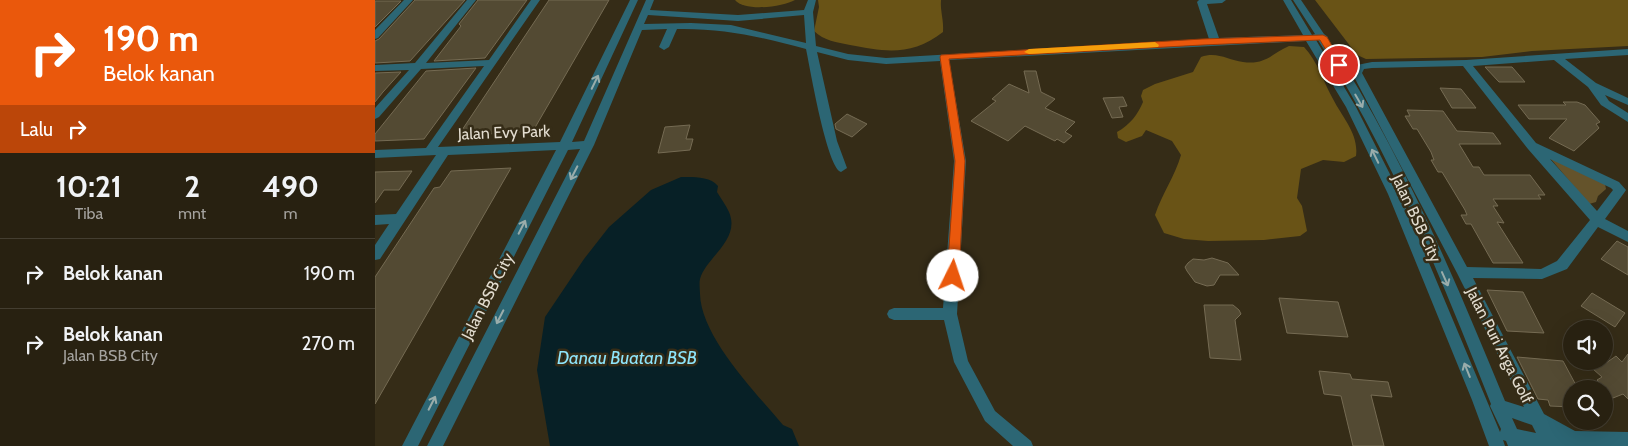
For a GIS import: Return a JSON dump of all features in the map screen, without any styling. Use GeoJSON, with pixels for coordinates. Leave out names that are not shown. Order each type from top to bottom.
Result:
{"type":"FeatureCollection","features":[{"type":"Feature","properties":{"kind":"street"},"geometry":{"type":"LineString","coordinates":[[375,36],[409,0]]}},
{"type":"Feature","properties":{"kind":"street"},"geometry":{"type":"LineString","coordinates":[[375,115],[473,0]]}},
{"type":"Feature","properties":{"kind":"street","name":"Jalan Evy Park"},"geometry":{"type":"LineString","coordinates":[[429,152],[536,0]]}},
{"type":"Feature","properties":{"kind":"street","name":"Jalan BSB City"},"geometry":{"type":"LineString","coordinates":[[410,446],[564,146],[634,0]]}},
{"type":"Feature","properties":{"kind":"street","name":"Jalan BSB City"},"geometry":{"type":"LineString","coordinates":[[435,446],[588,145],[650,0]]}},
{"type":"Feature","properties":{"kind":"street"},"geometry":{"type":"LineString","coordinates":[[812,0],[807,12],[811,49],[831,141],[841,168]]}},
{"type":"Feature","properties":{"kind":"street"},"geometry":{"type":"LineString","coordinates":[[1215,42],[1201,1],[1222,0]]}},
{"type":"Feature","properties":{"kind":"street","name":"Jalan BSB City"},"geometry":{"type":"LineString","coordinates":[[1287,0],[1317,37],[1363,107],[1419,220],[1514,441]]}},
{"type":"Feature","properties":{"kind":"street","name":"Jalan BSB City"},"geometry":{"type":"LineString","coordinates":[[1297,0],[1317,37],[1393,194],[1480,400],[1494,439]]}},
{"type":"Feature","properties":{"kind":"street"},"geometry":{"type":"LineString","coordinates":[[644,12],[738,18],[807,12]]}},
{"type":"Feature","properties":{"kind":"street"},"geometry":{"type":"LineString","coordinates":[[665,47],[673,26]]}},
{"type":"Feature","properties":{"kind":"street"},"geometry":{"type":"LineString","coordinates":[[638,27],[719,26],[745,30],[858,60],[886,61],[1317,37]]}},
{"type":"Feature","properties":{"kind":"street","name":"Jalan Puri Arga Golf"},"geometry":{"type":"LineString","coordinates":[[1548,444],[1538,419],[1463,272],[1357,73],[1361,67],[1373,65],[1466,63],[1628,52]]}},
{"type":"Feature","properties":{"kind":"street"},"geometry":{"type":"LineString","coordinates":[[1555,56],[1592,85],[1628,102]]}},
{"type":"Feature","properties":{"kind":"street"},"geometry":{"type":"LineString","coordinates":[[944,57],[960,161],[950,314],[961,362],[990,416],[1025,446]]}},
{"type":"Feature","properties":{"kind":"street"},"geometry":{"type":"LineString","coordinates":[[375,68],[493,63]]}},
{"type":"Feature","properties":{"kind":"street","name":"Jalan Puri Arga Golf"},"geometry":{"type":"LineString","coordinates":[[1466,63],[1532,146],[1598,221],[1628,237]]}},
{"type":"Feature","properties":{"kind":"street"},"geometry":{"type":"LineString","coordinates":[[1592,85],[1605,103],[1628,118]]}},
{"type":"Feature","properties":{"kind":"street"},"geometry":{"type":"LineString","coordinates":[[564,146],[588,145]]}},
{"type":"Feature","properties":{"kind":"street","name":"Jalan Evy Park"},"geometry":{"type":"LineString","coordinates":[[375,154],[564,146]]}},
{"type":"Feature","properties":{"kind":"street","name":"Jalan Puri Arga Golf"},"geometry":{"type":"LineString","coordinates":[[1463,272],[1541,274],[1554,270],[1562,265],[1617,196],[1619,188],[1532,146]]}},
{"type":"Feature","properties":{"kind":"street","name":"Jalan Evy Park"},"geometry":{"type":"LineString","coordinates":[[375,255],[445,151]]}},
{"type":"Feature","properties":{"kind":"street"},"geometry":{"type":"LineString","coordinates":[[375,220],[399,219]]}},
{"type":"Feature","properties":{"kind":"street"},"geometry":{"type":"LineString","coordinates":[[895,314],[950,314]]}},
{"type":"Feature","properties":{"kind":"street","name":"Jalan Puri Arga Golf"},"geometry":{"type":"LineString","coordinates":[[1480,400],[1538,419],[1573,439]]}},
{"type":"Feature","properties":{"kind":"street","name":"Jalan Puri Arga Golf"},"geometry":{"type":"LineString","coordinates":[[1494,439],[1548,444],[1573,439],[1628,440]]}},
{"type":"Feature","properties":{"kind":"shaded area"},"geometry":{"type":"Polygon","coordinates":[[[735,0],[795,0],[782,5],[755,7],[740,4],[735,0]]]}},
{"type":"Feature","properties":{"kind":"shaded area"},"geometry":{"type":"Polygon","coordinates":[[[818,0],[941,0],[943,32],[932,40],[909,49],[875,49],[836,42],[822,37],[814,31],[819,7],[818,0]]]}},
{"type":"Feature","properties":{"kind":"shaded area"},"geometry":{"type":"Polygon","coordinates":[[[1315,0],[1628,0],[1628,46],[1532,51],[1482,57],[1366,59],[1357,55],[1315,0]]]}},
{"type":"Feature","properties":{"kind":"shaded area"},"geometry":{"type":"Polygon","coordinates":[[[1289,46],[1304,47],[1313,59],[1349,126],[1356,148],[1356,156],[1344,162],[1323,160],[1301,169],[1297,198],[1302,206],[1307,231],[1300,236],[1264,240],[1208,241],[1184,239],[1164,233],[1155,215],[1181,155],[1172,141],[1146,130],[1142,136],[1126,142],[1118,138],[1117,132],[1130,123],[1139,111],[1143,102],[1141,96],[1143,90],[1155,84],[1193,72],[1201,57],[1207,55],[1222,56],[1251,63],[1268,58],[1289,46]]]}},
{"type":"Feature","properties":{"kind":"shaded area"},"geometry":{"type":"Polygon","coordinates":[[[1550,158],[1605,184],[1606,189],[1598,196],[1596,202],[1589,204],[1550,158]]]}},
{"type":"Feature","properties":{"kind":"water","name":"Danau Buatan BSB"},"geometry":{"type":"Polygon","coordinates":[[[681,177],[701,178],[715,183],[718,186],[717,192],[728,209],[731,222],[727,240],[703,271],[700,279],[703,311],[710,328],[720,346],[745,381],[783,425],[792,429],[799,446],[550,446],[537,370],[545,317],[584,259],[609,227],[651,190],[681,177]]]}},
{"type":"Feature","properties":{"kind":"building"},"geometry":{"type":"Polygon","coordinates":[[[415,0],[465,0],[410,61],[375,63],[375,41],[415,0]]]}},
{"type":"Feature","properties":{"kind":"building"},"geometry":{"type":"Polygon","coordinates":[[[478,0],[527,0],[485,58],[434,61],[461,26],[459,24],[478,0]]]}},
{"type":"Feature","properties":{"kind":"building"},"geometry":{"type":"Polygon","coordinates":[[[549,0],[609,0],[533,131],[458,136],[549,0]]]}},
{"type":"Feature","properties":{"kind":"building"},"geometry":{"type":"Polygon","coordinates":[[[375,1],[401,1],[375,27],[375,1]]]}},
{"type":"Feature","properties":{"kind":"building"},"geometry":{"type":"Polygon","coordinates":[[[1485,67],[1512,67],[1525,82],[1499,82],[1485,67]]]}},
{"type":"Feature","properties":{"kind":"building"},"geometry":{"type":"Polygon","coordinates":[[[476,68],[424,139],[375,141],[375,134],[426,71],[476,68]]]}},
{"type":"Feature","properties":{"kind":"building"},"geometry":{"type":"Polygon","coordinates":[[[1024,71],[1036,71],[1041,92],[1055,99],[1045,108],[1075,122],[1065,132],[1072,136],[1064,143],[1057,139],[1055,141],[1025,126],[1008,141],[971,121],[996,101],[992,99],[1009,84],[1029,93],[1024,71]]]}},
{"type":"Feature","properties":{"kind":"building"},"geometry":{"type":"Polygon","coordinates":[[[401,72],[383,92],[375,102],[375,73],[401,72]]]}},
{"type":"Feature","properties":{"kind":"building"},"geometry":{"type":"Polygon","coordinates":[[[1440,88],[1461,89],[1476,108],[1452,108],[1440,88]]]}},
{"type":"Feature","properties":{"kind":"building"},"geometry":{"type":"Polygon","coordinates":[[[1123,97],[1127,106],[1119,107],[1123,117],[1112,118],[1103,98],[1123,97]]]}},
{"type":"Feature","properties":{"kind":"building"},"geometry":{"type":"Polygon","coordinates":[[[1563,102],[1577,102],[1585,105],[1600,122],[1596,124],[1599,128],[1574,151],[1549,138],[1567,119],[1529,119],[1518,105],[1566,105],[1563,102]]]}},
{"type":"Feature","properties":{"kind":"building"},"geometry":{"type":"Polygon","coordinates":[[[1407,110],[1443,111],[1457,131],[1493,133],[1501,144],[1459,144],[1473,167],[1479,167],[1484,175],[1530,175],[1545,195],[1538,195],[1541,199],[1493,199],[1498,206],[1493,206],[1504,223],[1497,222],[1523,263],[1493,263],[1471,224],[1466,224],[1461,215],[1467,215],[1465,210],[1442,172],[1438,172],[1431,160],[1434,160],[1431,152],[1417,129],[1413,129],[1405,116],[1410,116],[1407,110]]]}},
{"type":"Feature","properties":{"kind":"building"},"geometry":{"type":"Polygon","coordinates":[[[847,114],[867,124],[852,137],[836,129],[835,124],[847,114]]]}},
{"type":"Feature","properties":{"kind":"building"},"geometry":{"type":"Polygon","coordinates":[[[690,125],[686,139],[693,139],[690,150],[658,153],[665,127],[690,125]]]}},
{"type":"Feature","properties":{"kind":"building"},"geometry":{"type":"Polygon","coordinates":[[[511,168],[375,404],[375,277],[434,188],[440,187],[451,171],[511,168]]]}},
{"type":"Feature","properties":{"kind":"building"},"geometry":{"type":"Polygon","coordinates":[[[412,171],[399,190],[384,190],[375,203],[375,172],[412,171]]]}},
{"type":"Feature","properties":{"kind":"building"},"geometry":{"type":"Polygon","coordinates":[[[1617,241],[1628,247],[1628,275],[1601,259],[1617,241]]]}},
{"type":"Feature","properties":{"kind":"building"},"geometry":{"type":"Polygon","coordinates":[[[1212,258],[1228,263],[1239,275],[1220,275],[1214,285],[1207,286],[1195,282],[1185,267],[1193,259],[1204,260],[1212,258]]]}},
{"type":"Feature","properties":{"kind":"building"},"geometry":{"type":"Polygon","coordinates":[[[1487,290],[1523,292],[1544,333],[1507,331],[1487,290]]]}},
{"type":"Feature","properties":{"kind":"building"},"geometry":{"type":"Polygon","coordinates":[[[1592,293],[1625,313],[1615,327],[1613,326],[1613,320],[1604,320],[1581,306],[1592,293]]]}},
{"type":"Feature","properties":{"kind":"building"},"geometry":{"type":"Polygon","coordinates":[[[1279,298],[1338,302],[1348,337],[1287,333],[1279,298]]]}},
{"type":"Feature","properties":{"kind":"building"},"geometry":{"type":"Polygon","coordinates":[[[1204,305],[1233,305],[1239,310],[1241,314],[1235,320],[1241,360],[1210,358],[1204,305]]]}},
{"type":"Feature","properties":{"kind":"building"},"geometry":{"type":"Polygon","coordinates":[[[1628,354],[1628,399],[1623,394],[1613,398],[1613,380],[1597,380],[1602,377],[1594,370],[1613,370],[1613,358],[1616,356],[1622,362],[1628,354]]]}},
{"type":"Feature","properties":{"kind":"building"},"geometry":{"type":"Polygon","coordinates":[[[1517,357],[1563,361],[1563,370],[1568,370],[1573,380],[1563,380],[1563,407],[1550,406],[1548,400],[1538,399],[1517,357]]]}},
{"type":"Feature","properties":{"kind":"building"},"geometry":{"type":"Polygon","coordinates":[[[1319,371],[1350,374],[1352,379],[1388,382],[1392,397],[1371,395],[1384,446],[1353,446],[1341,396],[1324,394],[1319,371]]]}},
{"type":"Feature","properties":{"kind":"slow traffic"},"geometry":{"type":"LineString","coordinates":[[1029,52],[1155,45]]}},
{"type":"Feature","properties":{"kind":"route"},"geometry":{"type":"LineString","coordinates":[[953,276],[960,161],[944,57],[1323,37],[1339,65]]}}]}
